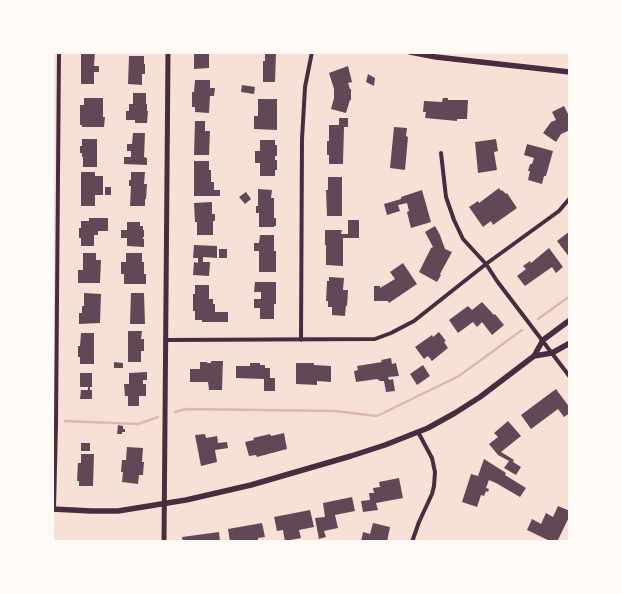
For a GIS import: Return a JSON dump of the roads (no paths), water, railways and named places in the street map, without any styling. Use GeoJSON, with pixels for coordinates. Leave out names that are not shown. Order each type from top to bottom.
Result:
{"type":"FeatureCollection","features":[{"type":"Feature","properties":{"kind":"main road"},"geometry":{"type":"LineString","coordinates":[[410,52],[570,72]]}},
{"type":"Feature","properties":{"kind":"main road"},"geometry":{"type":"LineString","coordinates":[[53,509],[118,511],[165,503],[251,486],[368,451],[418,432],[455,413],[480,397],[534,356],[543,340],[570,320]]}},
{"type":"Feature","properties":{"kind":"main road"},"geometry":{"type":"LineString","coordinates":[[534,356],[552,352],[570,343]]}},
{"type":"Feature","properties":{"kind":"street"},"geometry":{"type":"LineString","coordinates":[[53,509],[56,414],[59,52]]}},
{"type":"Feature","properties":{"kind":"street"},"geometry":{"type":"LineString","coordinates":[[164,542],[168,52]]}},
{"type":"Feature","properties":{"kind":"street"},"geometry":{"type":"LineString","coordinates":[[301,340],[302,139],[305,87],[312,52]]}},
{"type":"Feature","properties":{"kind":"street"},"geometry":{"type":"LineString","coordinates":[[441,153],[446,196],[463,239],[486,264],[570,377]]}},
{"type":"Feature","properties":{"kind":"street"},"geometry":{"type":"LineString","coordinates":[[166,340],[375,339],[414,321],[486,264],[559,211],[570,198]]}},
{"type":"Feature","properties":{"kind":"street"},"geometry":{"type":"LineString","coordinates":[[412,542],[432,494],[435,472],[430,452],[418,432]]}},
{"type":"Feature","properties":{"kind":"waterway"},"geometry":{"type":"LineString","coordinates":[[538,319],[570,296]]}},
{"type":"Feature","properties":{"kind":"waterway"},"geometry":{"type":"LineString","coordinates":[[175,412],[187,409],[335,411],[377,416],[459,376],[522,330]]}},
{"type":"Feature","properties":{"kind":"waterway"},"geometry":{"type":"LineString","coordinates":[[65,421],[138,424],[158,417]]}}]}
